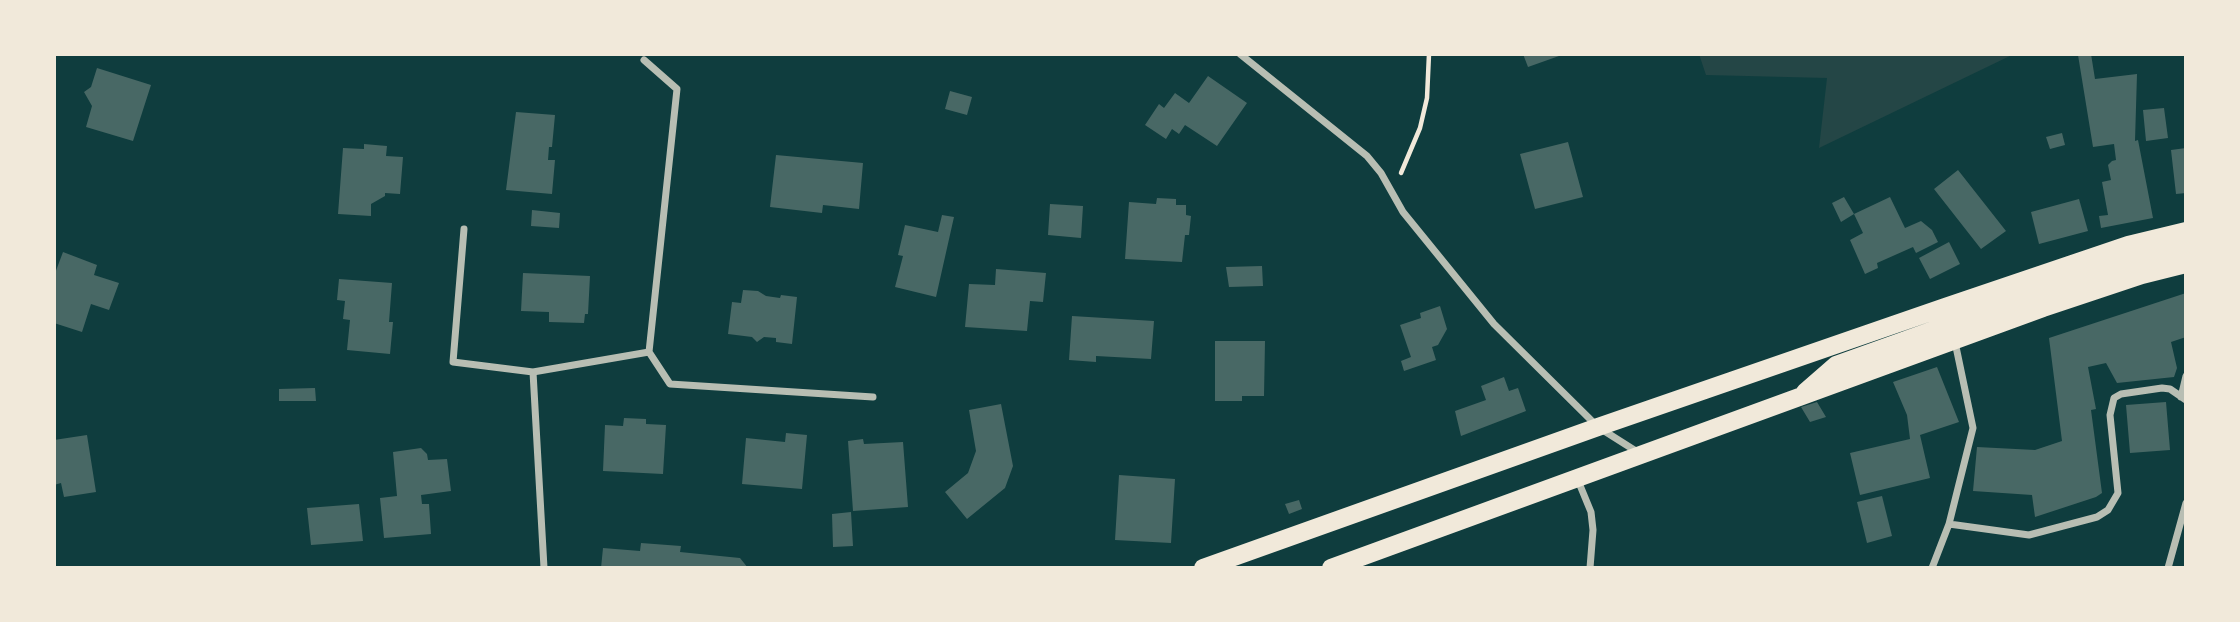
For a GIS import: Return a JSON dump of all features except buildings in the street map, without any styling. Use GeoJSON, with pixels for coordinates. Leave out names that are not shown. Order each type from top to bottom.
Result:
{"type":"FeatureCollection","features":[{"type":"Feature","properties":{"kind":"main road"},"geometry":{"type":"LineString","coordinates":[[1950,324],[2128,245],[2186,231]]}},
{"type":"Feature","properties":{"kind":"main road"},"geometry":{"type":"LineString","coordinates":[[1331,568],[1798,399],[1836,365],[2138,259],[2186,248]]}},
{"type":"Feature","properties":{"kind":"main road"},"geometry":{"type":"LineString","coordinates":[[1203,568],[1598,427],[1950,324],[2043,308],[2142,275],[2186,264]]}},
{"type":"Feature","properties":{"kind":"street"},"geometry":{"type":"LineString","coordinates":[[1240,54],[1367,156],[1403,212],[1493,324],[1598,427],[1643,455]]}},
{"type":"Feature","properties":{"kind":"street"},"geometry":{"type":"LineString","coordinates":[[644,60],[677,89],[649,352],[670,384],[873,397]]}},
{"type":"Feature","properties":{"kind":"street"},"geometry":{"type":"LineString","coordinates":[[464,229],[453,362],[533,372],[649,352]]}},
{"type":"Feature","properties":{"kind":"street"},"geometry":{"type":"LineString","coordinates":[[1932,568],[1949,524],[1973,428],[1950,324]]}},
{"type":"Feature","properties":{"kind":"street"},"geometry":{"type":"LineString","coordinates":[[533,372],[544,568]]}},
{"type":"Feature","properties":{"kind":"street"},"geometry":{"type":"LineString","coordinates":[[2183,399],[2186,376]]}},
{"type":"Feature","properties":{"kind":"street"},"geometry":{"type":"LineString","coordinates":[[1949,524],[2029,535],[2096,517],[2108,510],[2118,493],[2110,415],[2114,398],[2121,394],[2162,388],[2170,389],[2183,399]]}},
{"type":"Feature","properties":{"kind":"street"},"geometry":{"type":"LineString","coordinates":[[1577,478],[1591,512],[1593,530],[1590,568]]}},
{"type":"Feature","properties":{"kind":"street"},"geometry":{"type":"LineString","coordinates":[[2168,568],[2186,503]]}},
{"type":"Feature","properties":{"kind":"path"},"geometry":{"type":"LineString","coordinates":[[1393,193],[1420,128],[1427,98],[1429,54]]}},
{"type":"Feature","properties":{"kind":"shaded area"},"geometry":{"type":"Polygon","coordinates":[[[1699,54],[2014,54],[1819,148],[1827,78],[1706,75],[1699,54]]]}}]}
